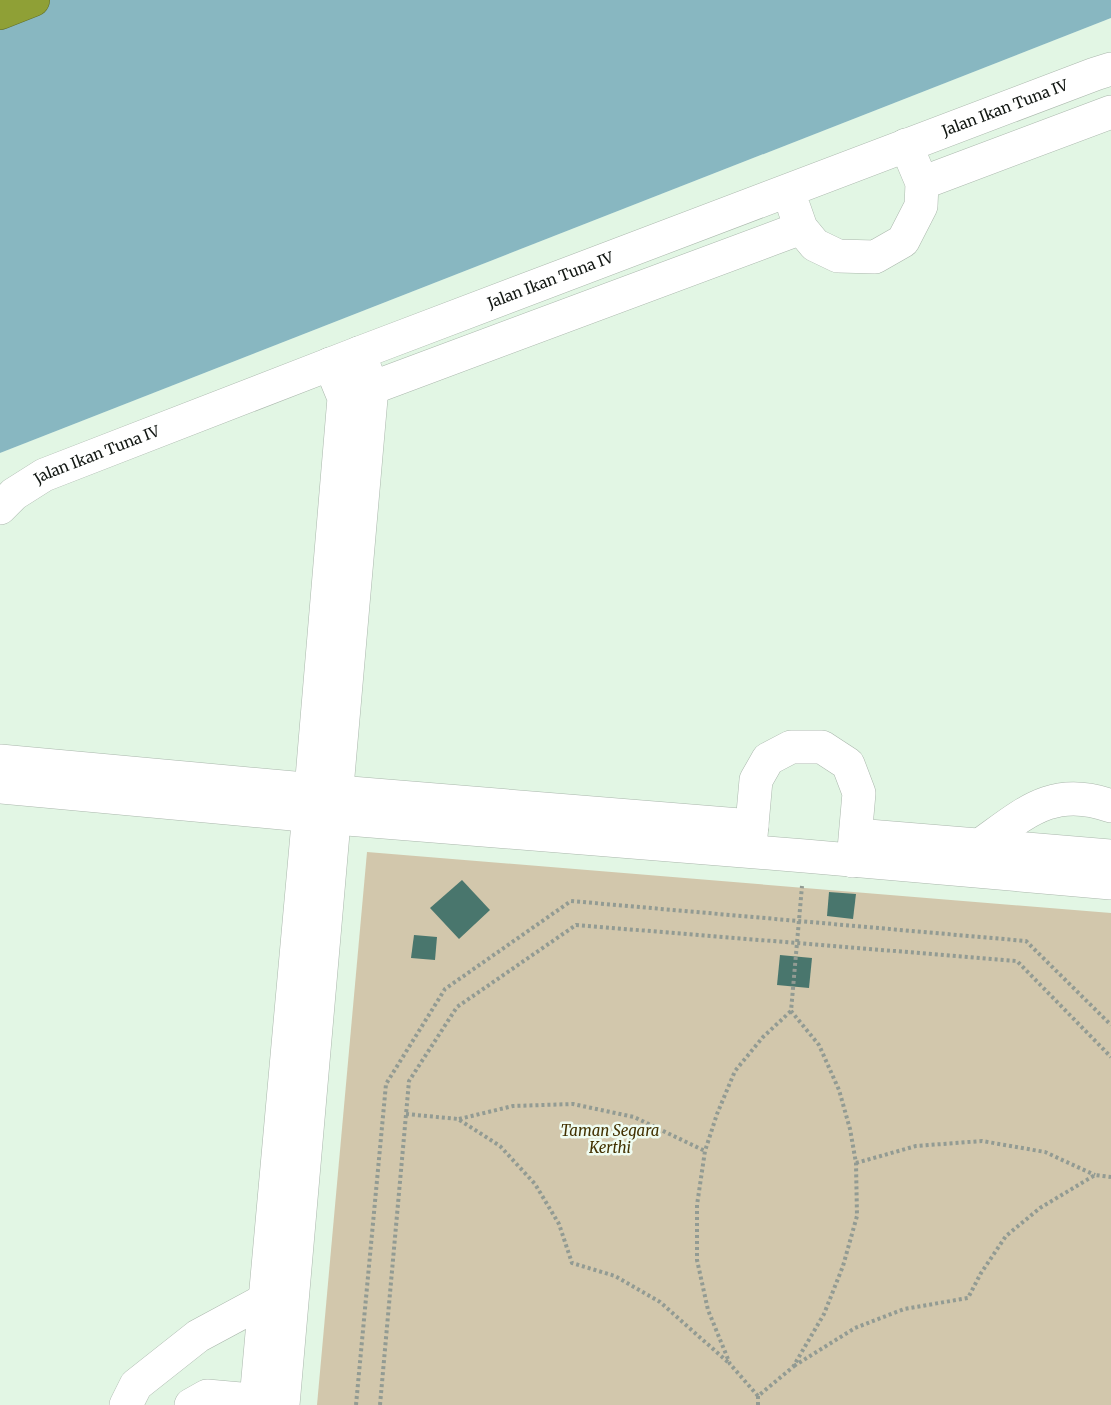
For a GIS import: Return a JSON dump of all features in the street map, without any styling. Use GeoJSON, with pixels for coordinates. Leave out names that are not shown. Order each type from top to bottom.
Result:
{"type":"FeatureCollection","features":[{"type":"Feature","properties":{"kind":"highway"},"geometry":{"type":"LineString","coordinates":[[0,13],[33,0]]}},
{"type":"Feature","properties":{"kind":"lane","name":"Jalan Ikan Tuna IV"},"geometry":{"type":"LineString","coordinates":[[0,508],[14,494],[44,475],[906,145],[1111,69]]}},
{"type":"Feature","properties":{"kind":"lane"},"geometry":{"type":"LineString","coordinates":[[922,183],[1111,112]]}},
{"type":"Feature","properties":{"kind":"lane"},"geometry":{"type":"LineString","coordinates":[[787,191],[801,228],[815,245],[838,256],[875,257],[903,241],[921,206],[922,183],[906,145]]}},
{"type":"Feature","properties":{"kind":"lane"},"geometry":{"type":"LineString","coordinates":[[358,393],[801,228]]}},
{"type":"Feature","properties":{"kind":"lane"},"geometry":{"type":"LineString","coordinates":[[274,1403],[358,393],[345,359]]}},
{"type":"Feature","properties":{"kind":"lane"},"geometry":{"type":"LineString","coordinates":[[751,839],[756,780],[768,759],[791,747],[822,747],[848,764],[859,793],[854,848]]}},
{"type":"Feature","properties":{"kind":"lane"},"geometry":{"type":"LineString","coordinates":[[0,761],[323,804]]}},
{"type":"Feature","properties":{"kind":"lane"},"geometry":{"type":"LineString","coordinates":[[0,787],[323,804],[751,839],[805,856],[854,848],[980,845],[1111,856]]}},
{"type":"Feature","properties":{"kind":"lane"},"geometry":{"type":"LineString","coordinates":[[980,845],[1032,809],[1062,798],[1094,800],[1111,806]]}},
{"type":"Feature","properties":{"kind":"lane"},"geometry":{"type":"LineString","coordinates":[[274,1403],[265,1300],[323,804]]}},
{"type":"Feature","properties":{"kind":"lane"},"geometry":{"type":"LineString","coordinates":[[854,848],[1111,883]]}},
{"type":"Feature","properties":{"kind":"lane"},"geometry":{"type":"LineString","coordinates":[[126,1405],[136,1385],[198,1336],[265,1300]]}},
{"type":"Feature","properties":{"kind":"lane"},"geometry":{"type":"LineString","coordinates":[[190,1405],[207,1396],[274,1403]]}},
{"type":"Feature","properties":{"kind":"path"},"geometry":{"type":"LineString","coordinates":[[730,1364],[708,1310],[697,1260],[697,1205],[705,1151],[735,1071],[763,1037],[791,1011],[805,856]]}},
{"type":"Feature","properties":{"kind":"path"},"geometry":{"type":"LineString","coordinates":[[356,1405],[386,1084],[445,989],[571,901],[1026,941],[1111,1025]]}},
{"type":"Feature","properties":{"kind":"path"},"geometry":{"type":"LineString","coordinates":[[380,1405],[409,1081],[457,1007],[576,925],[1017,961],[1111,1057]]}},
{"type":"Feature","properties":{"kind":"path"},"geometry":{"type":"LineString","coordinates":[[791,1011],[819,1045],[839,1090],[850,1129],[856,1163],[856,1216],[843,1266],[825,1314],[794,1367]]}},
{"type":"Feature","properties":{"kind":"path"},"geometry":{"type":"LineString","coordinates":[[406,1114],[458,1119],[513,1106],[573,1104],[634,1118],[705,1151]]}},
{"type":"Feature","properties":{"kind":"path"},"geometry":{"type":"LineString","coordinates":[[458,1119],[500,1146],[535,1184],[559,1224],[572,1263],[615,1276],[660,1302],[730,1364],[758,1396],[758,1405]]}},
{"type":"Feature","properties":{"kind":"path"},"geometry":{"type":"LineString","coordinates":[[856,1163],[916,1146],[982,1141],[1045,1152],[1095,1175],[1111,1177]]}},
{"type":"Feature","properties":{"kind":"path"},"geometry":{"type":"LineString","coordinates":[[758,1396],[794,1367],[855,1328],[904,1309],[968,1298],[981,1273],[1006,1236],[1040,1208],[1095,1175]]}},
{"type":"Feature","properties":{"kind":"shaded area"},"geometry":{"type":"Polygon","coordinates":[[[1111,18],[1111,1405],[0,1405],[0,453],[1111,18]]]}},
{"type":"Feature","properties":{"kind":"green space","name":"Taman Segara Kerthi"},"geometry":{"type":"Polygon","coordinates":[[[367,852],[1111,913],[1111,1405],[317,1405],[367,852]]]}},
{"type":"Feature","properties":{"kind":"water"},"geometry":{"type":"Polygon","coordinates":[[[0,0],[1111,0],[1111,18],[0,453],[0,0]]]}},
{"type":"Feature","properties":{"kind":"building"},"geometry":{"type":"Polygon","coordinates":[[[462,880],[490,910],[459,939],[430,908],[462,880]]]}},
{"type":"Feature","properties":{"kind":"building"},"geometry":{"type":"Polygon","coordinates":[[[829,892],[856,894],[853,919],[827,916],[829,892]]]}},
{"type":"Feature","properties":{"kind":"building"},"geometry":{"type":"Polygon","coordinates":[[[414,935],[437,937],[435,960],[411,958],[414,935]]]}},
{"type":"Feature","properties":{"kind":"building"},"geometry":{"type":"Polygon","coordinates":[[[780,955],[812,958],[809,988],[777,985],[780,955]]]}}]}
